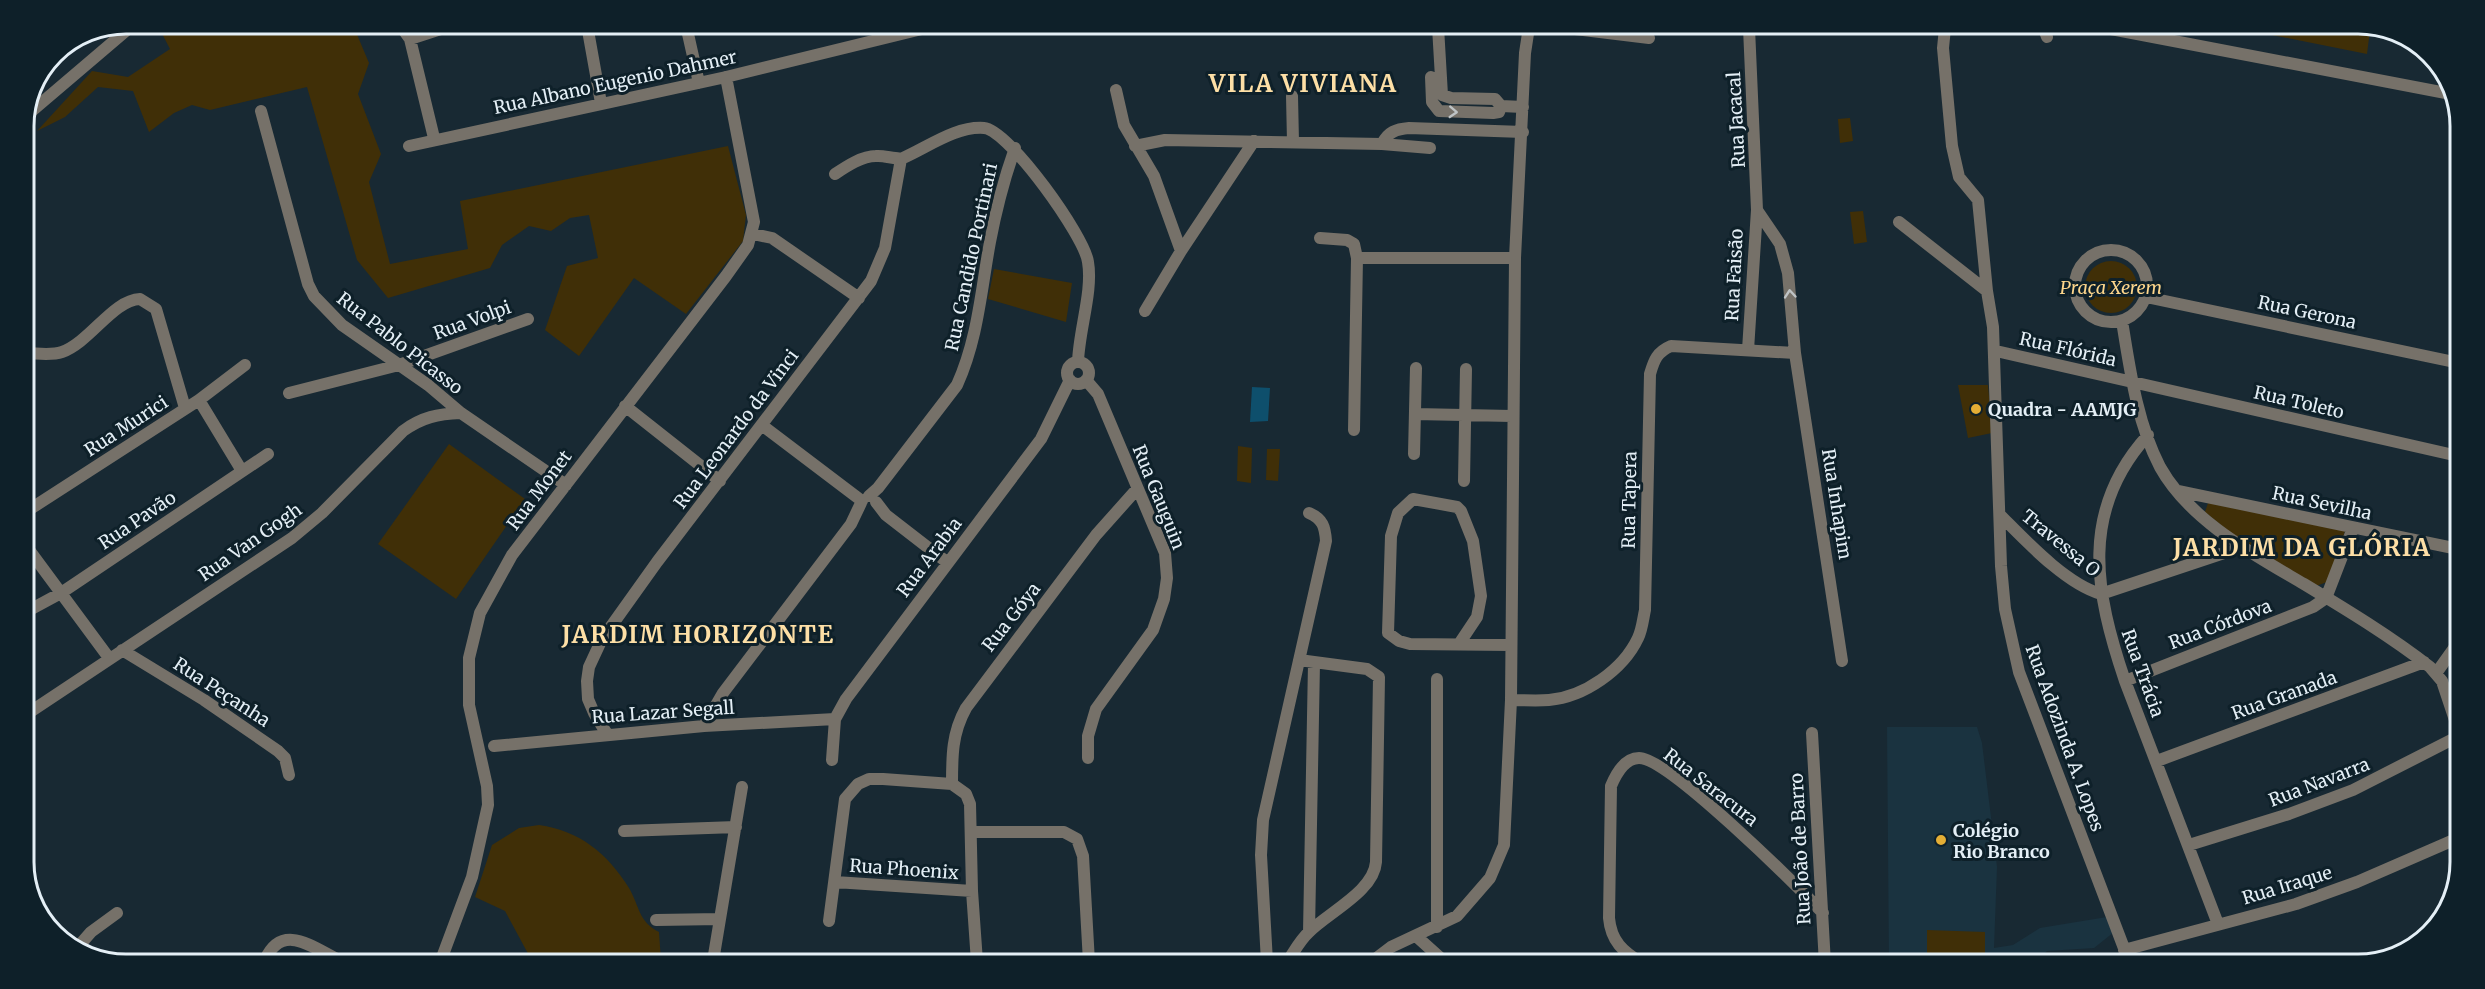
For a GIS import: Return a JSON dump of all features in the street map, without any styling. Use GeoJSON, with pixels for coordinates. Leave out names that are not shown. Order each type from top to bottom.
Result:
{"type":"FeatureCollection","features":[{"type":"Feature","properties":{"kind":"street"},"geometry":{"type":"LineString","coordinates":[[406,34],[410,39],[434,138]]}},
{"type":"Feature","properties":{"kind":"street"},"geometry":{"type":"LineString","coordinates":[[410,39],[425,34]]}},
{"type":"Feature","properties":{"kind":"street"},"geometry":{"type":"LineString","coordinates":[[589,34],[601,103]]}},
{"type":"Feature","properties":{"kind":"street"},"geometry":{"type":"LineString","coordinates":[[688,34],[699,83]]}},
{"type":"Feature","properties":{"kind":"street","name":"Rua Albano Eugenio Dahmer"},"geometry":{"type":"LineString","coordinates":[[409,146],[434,138],[726,77],[901,34]]}},
{"type":"Feature","properties":{"kind":"street"},"geometry":{"type":"LineString","coordinates":[[1428,34],[1432,102],[1437,109],[1447,113],[1487,113],[1499,112],[1501,106]]}},
{"type":"Feature","properties":{"kind":"street"},"geometry":{"type":"LineString","coordinates":[[1438,34],[1442,95],[1451,98],[1495,99],[1501,106],[1523,107]]}},
{"type":"Feature","properties":{"kind":"street"},"geometry":{"type":"LineString","coordinates":[[1382,954],[1391,947],[1457,916],[1480,892],[1504,845],[1511,700],[1515,258],[1523,132],[1525,53],[1528,34]]}},
{"type":"Feature","properties":{"kind":"street"},"geometry":{"type":"LineString","coordinates":[[1616,34],[1649,38]]}},
{"type":"Feature","properties":{"kind":"street","name":"Rua Jacacal"},"geometry":{"type":"LineString","coordinates":[[1749,34],[1757,210]]}},
{"type":"Feature","properties":{"kind":"street","name":"Rua Adozinda A. Lopes"},"geometry":{"type":"LineString","coordinates":[[1944,34],[1942,48],[1956,169],[1962,183],[1978,200],[1987,291],[1996,351],[2005,609],[2019,672],[2126,954]]}},
{"type":"Feature","properties":{"kind":"street"},"geometry":{"type":"LineString","coordinates":[[2137,34],[2444,93]]}},
{"type":"Feature","properties":{"kind":"street"},"geometry":{"type":"LineString","coordinates":[[37,107],[122,35]]}},
{"type":"Feature","properties":{"kind":"street"},"geometry":{"type":"LineString","coordinates":[[726,77],[754,222],[753,234],[772,238],[859,298]]}},
{"type":"Feature","properties":{"kind":"street"},"geometry":{"type":"LineString","coordinates":[[1116,90],[1120,114],[1135,146],[1154,176],[1181,251]]}},
{"type":"Feature","properties":{"kind":"street"},"geometry":{"type":"LineString","coordinates":[[1292,96],[1293,142]]}},
{"type":"Feature","properties":{"kind":"street"},"geometry":{"type":"LineString","coordinates":[[1486,98],[1487,113]]}},
{"type":"Feature","properties":{"kind":"street","name":"Rua Pablo Picasso"},"geometry":{"type":"LineString","coordinates":[[261,111],[308,284],[314,296],[342,325],[461,413],[566,485]]}},
{"type":"Feature","properties":{"kind":"street"},"geometry":{"type":"LineString","coordinates":[[1382,144],[1392,132],[1409,128],[1523,132]]}},
{"type":"Feature","properties":{"kind":"street"},"geometry":{"type":"LineString","coordinates":[[835,174],[848,166],[874,156],[902,159],[919,148],[972,129],[992,130],[1015,148]]}},
{"type":"Feature","properties":{"kind":"street"},"geometry":{"type":"LineString","coordinates":[[1135,146],[1165,140],[1382,144],[1430,148]]}},
{"type":"Feature","properties":{"kind":"street"},"geometry":{"type":"LineString","coordinates":[[1145,311],[1181,251],[1254,141]]}},
{"type":"Feature","properties":{"kind":"street","name":"Rua Arabia"},"geometry":{"type":"LineString","coordinates":[[832,760],[835,719],[862,676],[1041,439],[1070,380],[1068,369],[1078,362],[1089,275],[1088,260],[1066,218],[1015,148]]}},
{"type":"Feature","properties":{"kind":"street","name":"Rua Candido Portinari"},"geometry":{"type":"LineString","coordinates":[[704,726],[723,693],[773,624],[957,385],[969,358],[990,241],[1015,148]]}},
{"type":"Feature","properties":{"kind":"street","name":"Rua Leonardo da Vinci"},"geometry":{"type":"LineString","coordinates":[[607,734],[588,699],[587,681],[593,655],[657,562],[871,282],[885,248],[902,159]]}},
{"type":"Feature","properties":{"kind":"street","name":"Rua Faisão"},"geometry":{"type":"LineString","coordinates":[[1748,350],[1757,210]]}},
{"type":"Feature","properties":{"kind":"street","name":"Rua Faisão"},"geometry":{"type":"LineString","coordinates":[[1757,210],[1770,226],[1785,258],[1795,353]]}},
{"type":"Feature","properties":{"kind":"street"},"geometry":{"type":"LineString","coordinates":[[1899,222],[1987,291]]}},
{"type":"Feature","properties":{"kind":"street","name":"Rua Monet"},"geometry":{"type":"LineString","coordinates":[[443,954],[472,878],[488,805],[487,786],[469,705],[468,667],[474,630],[487,598],[512,555],[733,267],[753,234]]}},
{"type":"Feature","properties":{"kind":"street"},"geometry":{"type":"LineString","coordinates":[[1320,238],[1347,240],[1354,244],[1358,258],[1354,430]]}},
{"type":"Feature","properties":{"kind":"street"},"geometry":{"type":"LineString","coordinates":[[2107,250],[2119,250],[2130,255],[2145,273],[2146,297],[2133,316],[2122,321],[2098,320],[2080,305],[2075,282],[2085,261],[2107,250]]}},
{"type":"Feature","properties":{"kind":"street"},"geometry":{"type":"LineString","coordinates":[[1358,258],[1515,258]]}},
{"type":"Feature","properties":{"kind":"street","name":"Rua Gerona"},"geometry":{"type":"LineString","coordinates":[[2146,297],[2450,361]]}},
{"type":"Feature","properties":{"kind":"street"},"geometry":{"type":"LineString","coordinates":[[34,353],[53,354],[69,349],[133,299],[141,299],[151,304],[160,322],[185,408]]}},
{"type":"Feature","properties":{"kind":"street","name":"Rua Volpi"},"geometry":{"type":"LineString","coordinates":[[289,393],[399,365],[528,319]]}},
{"type":"Feature","properties":{"kind":"street"},"geometry":{"type":"LineString","coordinates":[[2122,321],[2132,383],[2148,435],[2161,467],[2178,491],[2213,526],[2242,547],[2326,598],[2437,672],[2450,707]]}},
{"type":"Feature","properties":{"kind":"street","name":"Rua Tapera"},"geometry":{"type":"LineString","coordinates":[[1511,700],[1550,700],[1579,693],[1607,676],[1624,658],[1638,637],[1645,610],[1650,374],[1654,359],[1661,350],[1671,346],[1795,353]]}},
{"type":"Feature","properties":{"kind":"street","name":"Rua Flórida"},"geometry":{"type":"LineString","coordinates":[[1996,351],[2132,383]]}},
{"type":"Feature","properties":{"kind":"street","name":"Rua Inhapim"},"geometry":{"type":"LineString","coordinates":[[1795,353],[1842,661]]}},
{"type":"Feature","properties":{"kind":"street"},"geometry":{"type":"LineString","coordinates":[[1070,380],[1079,384],[1086,380],[1088,368],[1078,362]]}},
{"type":"Feature","properties":{"kind":"street","name":"Rua Murici"},"geometry":{"type":"LineString","coordinates":[[35,506],[199,400],[245,365]]}},
{"type":"Feature","properties":{"kind":"street"},"geometry":{"type":"LineString","coordinates":[[1414,454],[1416,368]]}},
{"type":"Feature","properties":{"kind":"street"},"geometry":{"type":"LineString","coordinates":[[1464,481],[1466,369]]}},
{"type":"Feature","properties":{"kind":"street","name":"Rua Gauguin"},"geometry":{"type":"LineString","coordinates":[[1086,380],[1098,394],[1165,553],[1167,578],[1164,599],[1153,630],[1096,709],[1088,736],[1088,758]]}},
{"type":"Feature","properties":{"kind":"street","name":"Rua Toleto"},"geometry":{"type":"LineString","coordinates":[[2132,383],[2450,454]]}},
{"type":"Feature","properties":{"kind":"street"},"geometry":{"type":"LineString","coordinates":[[199,400],[242,471]]}},
{"type":"Feature","properties":{"kind":"street"},"geometry":{"type":"LineString","coordinates":[[625,406],[720,481]]}},
{"type":"Feature","properties":{"kind":"street","name":"Rua Van Gogh"},"geometry":{"type":"LineString","coordinates":[[35,709],[292,538],[322,513],[403,431],[419,420],[440,414],[461,413]]}},
{"type":"Feature","properties":{"kind":"street"},"geometry":{"type":"LineString","coordinates":[[1415,414],[1512,416]]}},
{"type":"Feature","properties":{"kind":"street"},"geometry":{"type":"LineString","coordinates":[[763,426],[849,488],[870,500],[948,563]]}},
{"type":"Feature","properties":{"kind":"street","name":"Rua Trácia"},"geometry":{"type":"LineString","coordinates":[[2148,435],[2123,465],[2109,493],[2101,542],[2101,594],[2112,641],[2125,681],[2218,924]]}},
{"type":"Feature","properties":{"kind":"street","name":"Rua Pavão"},"geometry":{"type":"LineString","coordinates":[[35,607],[61,593],[268,454]]}},
{"type":"Feature","properties":{"kind":"street","name":"Rua Góya"},"geometry":{"type":"LineString","coordinates":[[952,784],[953,740],[957,724],[966,708],[1096,535],[1137,489]]}},
{"type":"Feature","properties":{"kind":"street","name":"Rua Sevilha"},"geometry":{"type":"LineString","coordinates":[[2178,491],[2450,547]]}},
{"type":"Feature","properties":{"kind":"street"},"geometry":{"type":"LineString","coordinates":[[1459,644],[1477,617],[1481,606],[1473,541],[1461,511],[1457,507],[1413,499],[1398,513],[1391,536],[1388,633],[1399,641],[1410,644],[1511,645]]}},
{"type":"Feature","properties":{"kind":"street"},"geometry":{"type":"LineString","coordinates":[[1267,954],[1261,855],[1263,820],[1326,541],[1322,522],[1318,517],[1309,513]]}},
{"type":"Feature","properties":{"kind":"street","name":"Travessa O"},"geometry":{"type":"LineString","coordinates":[[2001,516],[2034,549],[2073,578],[2101,594]]}},
{"type":"Feature","properties":{"kind":"street"},"geometry":{"type":"LineString","coordinates":[[2326,598],[2353,528]]}},
{"type":"Feature","properties":{"kind":"street"},"geometry":{"type":"LineString","coordinates":[[2101,594],[2242,547]]}},
{"type":"Feature","properties":{"kind":"street"},"geometry":{"type":"LineString","coordinates":[[35,557],[109,658]]}},
{"type":"Feature","properties":{"kind":"street","name":"Rua Córdova"},"geometry":{"type":"LineString","coordinates":[[2125,681],[2301,613],[2326,598]]}},
{"type":"Feature","properties":{"kind":"street","name":"Rua Peçanha"},"geometry":{"type":"LineString","coordinates":[[122,650],[204,700],[279,751],[285,758],[289,775]]}},
{"type":"Feature","properties":{"kind":"street"},"geometry":{"type":"LineString","coordinates":[[2437,672],[2450,654]]}},
{"type":"Feature","properties":{"kind":"street"},"geometry":{"type":"LineString","coordinates":[[1293,954],[1309,932],[1369,882],[1376,870],[1380,682],[1374,673],[1366,669],[1299,660]]}},
{"type":"Feature","properties":{"kind":"street","name":"Rua Granada"},"geometry":{"type":"LineString","coordinates":[[2157,761],[2424,662]]}},
{"type":"Feature","properties":{"kind":"street"},"geometry":{"type":"LineString","coordinates":[[1309,932],[1314,663]]}},
{"type":"Feature","properties":{"kind":"street"},"geometry":{"type":"LineString","coordinates":[[1437,679],[1437,927]]}},
{"type":"Feature","properties":{"kind":"street"},"geometry":{"type":"LineString","coordinates":[[718,704],[724,725]]}},
{"type":"Feature","properties":{"kind":"street"},"geometry":{"type":"LineString","coordinates":[[585,736],[594,713]]}},
{"type":"Feature","properties":{"kind":"street","name":"Rua Lazar Segall"},"geometry":{"type":"LineString","coordinates":[[494,746],[704,726],[835,719]]}},
{"type":"Feature","properties":{"kind":"street","name":"Rua João de Barro"},"geometry":{"type":"LineString","coordinates":[[1812,733],[1824,954]]}},
{"type":"Feature","properties":{"kind":"street","name":"Rua Navarra"},"geometry":{"type":"LineString","coordinates":[[2189,845],[2289,814],[2353,790],[2450,741]]}},
{"type":"Feature","properties":{"kind":"street","name":"Rua Saracura"},"geometry":{"type":"LineString","coordinates":[[1629,954],[1620,948],[1610,929],[1611,786],[1622,767],[1632,760],[1641,758],[1651,761],[1670,774],[1754,843],[1822,913]]}},
{"type":"Feature","properties":{"kind":"street"},"geometry":{"type":"LineString","coordinates":[[830,921],[845,799],[858,784],[876,779],[952,784],[968,797],[972,832],[972,891],[976,954]]}},
{"type":"Feature","properties":{"kind":"street"},"geometry":{"type":"LineString","coordinates":[[714,954],[742,787]]}},
{"type":"Feature","properties":{"kind":"street"},"geometry":{"type":"LineString","coordinates":[[624,831],[736,827]]}},
{"type":"Feature","properties":{"kind":"street"},"geometry":{"type":"LineString","coordinates":[[972,832],[1064,832],[1077,839],[1083,856],[1089,954]]}},
{"type":"Feature","properties":{"kind":"street","name":"Rua Iraque"},"geometry":{"type":"LineString","coordinates":[[2124,950],[2296,904],[2334,891],[2450,842]]}},
{"type":"Feature","properties":{"kind":"street","name":"Rua Phoenix"},"geometry":{"type":"LineString","coordinates":[[835,882],[972,891]]}},
{"type":"Feature","properties":{"kind":"street"},"geometry":{"type":"LineString","coordinates":[[82,943],[91,932],[117,914]]}},
{"type":"Feature","properties":{"kind":"street"},"geometry":{"type":"LineString","coordinates":[[656,920],[720,919]]}},
{"type":"Feature","properties":{"kind":"street"},"geometry":{"type":"LineString","coordinates":[[1416,936],[1436,954]]}},
{"type":"Feature","properties":{"kind":"street"},"geometry":{"type":"LineString","coordinates":[[269,954],[275,944],[282,940],[292,939],[326,954]]}},
{"type":"Feature","properties":{"kind":"shaded area","name":"Colégio Rio Branco"},"geometry":{"type":"Polygon","coordinates":[[[1887,727],[1977,727],[1982,743],[1997,867],[1994,948],[2013,945],[2040,928],[2107,917],[2114,932],[2094,948],[2047,951],[2044,954],[1889,954],[1887,727]]]}},
{"type":"Feature","properties":{"kind":"green space"},"geometry":{"type":"Polygon","coordinates":[[[162,34],[357,34],[369,63],[358,94],[381,154],[369,182],[390,264],[468,249],[460,201],[728,146],[746,215],[743,241],[686,314],[634,278],[579,356],[545,330],[567,266],[598,258],[589,215],[570,218],[551,231],[529,226],[502,245],[490,268],[388,298],[357,260],[307,87],[210,110],[192,105],[174,113],[149,132],[133,91],[98,87],[65,117],[37,131],[92,71],[128,77],[170,49],[162,34]]]}},
{"type":"Feature","properties":{"kind":"green space"},"geometry":{"type":"Polygon","coordinates":[[[2267,34],[2369,35],[2367,54],[2267,34]]]}},
{"type":"Feature","properties":{"kind":"green space"},"geometry":{"type":"Polygon","coordinates":[[[1850,118],[1853,141],[1840,143],[1838,119],[1850,118]]]}},
{"type":"Feature","properties":{"kind":"green space"},"geometry":{"type":"Polygon","coordinates":[[[1863,211],[1867,242],[1854,244],[1850,212],[1863,211]]]}},
{"type":"Feature","properties":{"kind":"green space","name":"Praça Xerem"},"geometry":{"type":"Polygon","coordinates":[[[2106,261],[2116,261],[2126,265],[2133,272],[2137,287],[2133,302],[2126,309],[2116,313],[2106,313],[2096,309],[2089,302],[2085,292],[2085,282],[2089,272],[2096,265],[2106,261]]]}},
{"type":"Feature","properties":{"kind":"green space"},"geometry":{"type":"Polygon","coordinates":[[[994,269],[1072,283],[1066,322],[988,299],[994,269]]]}},
{"type":"Feature","properties":{"kind":"green space","name":"Quadra - AAMJG"},"geometry":{"type":"Polygon","coordinates":[[[1958,385],[1988,385],[1992,433],[1968,438],[1958,385]]]}},
{"type":"Feature","properties":{"kind":"green space"},"geometry":{"type":"Polygon","coordinates":[[[449,444],[525,499],[456,599],[378,544],[449,444]]]}},
{"type":"Feature","properties":{"kind":"green space"},"geometry":{"type":"Polygon","coordinates":[[[1238,446],[1252,448],[1251,483],[1237,481],[1238,446]]]}},
{"type":"Feature","properties":{"kind":"green space"},"geometry":{"type":"Polygon","coordinates":[[[1267,449],[1280,449],[1278,481],[1266,480],[1267,449]]]}},
{"type":"Feature","properties":{"kind":"green space"},"geometry":{"type":"Polygon","coordinates":[[[2208,503],[2345,531],[2327,582],[2316,586],[2242,542],[2205,512],[2208,503]]]}},
{"type":"Feature","properties":{"kind":"green space"},"geometry":{"type":"Polygon","coordinates":[[[539,825],[567,832],[580,838],[602,854],[629,888],[643,918],[659,932],[661,954],[528,954],[505,911],[475,897],[492,845],[519,828],[539,825]]]}},
{"type":"Feature","properties":{"kind":"green space"},"geometry":{"type":"Polygon","coordinates":[[[1927,930],[1985,932],[1985,954],[1927,954],[1927,930]]]}},
{"type":"Feature","properties":{"kind":"water"},"geometry":{"type":"Polygon","coordinates":[[[1252,387],[1270,388],[1268,421],[1250,422],[1252,387]]]}},
{"type":"Feature","properties":{"kind":"place","name":"Quadra - AAMJG"},"geometry":{"type":"Point","coordinates":[1976,409]}},
{"type":"Feature","properties":{"kind":"place","name":"Colégio Rio Branco"},"geometry":{"type":"Point","coordinates":[1941,840]}},
{"type":"Feature","properties":{"kind":"district","name":"VILA VIVIANA"},"geometry":{"type":"Point","coordinates":[1303,83]}},
{"type":"Feature","properties":{"kind":"district","name":"JARDIM DA GLÓRIA"},"geometry":{"type":"Point","coordinates":[2302,547]}},
{"type":"Feature","properties":{"kind":"district","name":"JARDIM HORIZONTE"},"geometry":{"type":"Point","coordinates":[698,634]}}]}
